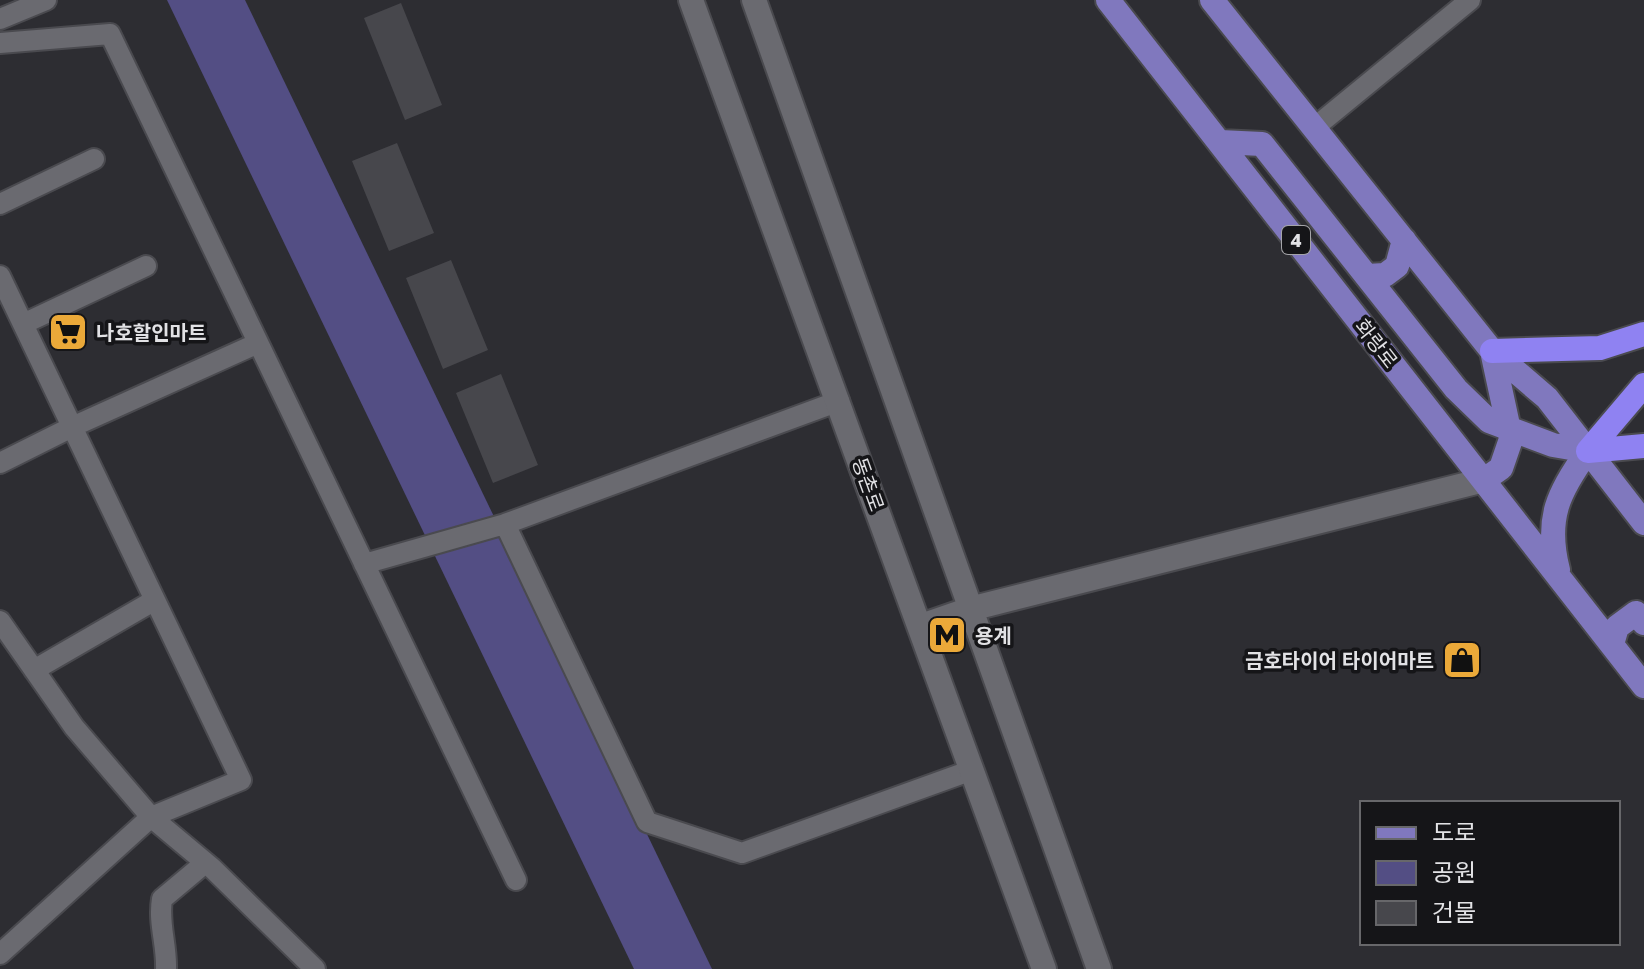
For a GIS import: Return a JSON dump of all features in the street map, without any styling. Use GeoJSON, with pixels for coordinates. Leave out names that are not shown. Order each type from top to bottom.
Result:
{"type":"FeatureCollection","features":[{"type":"Feature","properties":{"kind":"highway"},"geometry":{"type":"LineString","coordinates":[[1492,351],[1600,348],[1644,334]]}},
{"type":"Feature","properties":{"kind":"highway"},"geometry":{"type":"LineString","coordinates":[[1588,451],[1644,385]]}},
{"type":"Feature","properties":{"kind":"highway"},"geometry":{"type":"LineString","coordinates":[[1588,451],[1644,446]]}},
{"type":"Feature","properties":{"kind":"main road","name":"동촌로"},"geometry":{"type":"LineString","coordinates":[[691,0],[1044,969]]}},
{"type":"Feature","properties":{"kind":"main road"},"geometry":{"type":"LineString","coordinates":[[754,0],[1099,969]]}},
{"type":"Feature","properties":{"kind":"main road","name":"화랑로"},"geometry":{"type":"LineString","coordinates":[[1108,0],[1644,686]]}},
{"type":"Feature","properties":{"kind":"main road"},"geometry":{"type":"LineString","coordinates":[[1212,0],[1492,351],[1547,398],[1644,523]]}},
{"type":"Feature","properties":{"kind":"main road"},"geometry":{"type":"LineString","coordinates":[[1220,142],[1262,144],[1456,389],[1489,421],[1553,445],[1588,451]]}},
{"type":"Feature","properties":{"kind":"main road"},"geometry":{"type":"LineString","coordinates":[[1367,276],[1385,275],[1397,266],[1404,240]]}},
{"type":"Feature","properties":{"kind":"main road"},"geometry":{"type":"LineString","coordinates":[[921,626],[970,609],[1484,480],[1501,468],[1511,439],[1492,351]]}},
{"type":"Feature","properties":{"kind":"main road"},"geometry":{"type":"LineString","coordinates":[[1559,576],[1552,546],[1558,499],[1588,451]]}},
{"type":"Feature","properties":{"kind":"main road"},"geometry":{"type":"LineString","coordinates":[[1612,644],[1617,627],[1636,613],[1644,623]]}},
{"type":"Feature","properties":{"kind":"street"},"geometry":{"type":"LineString","coordinates":[[0,19],[46,0]]}},
{"type":"Feature","properties":{"kind":"street"},"geometry":{"type":"LineString","coordinates":[[1314,128],[1470,0]]}},
{"type":"Feature","properties":{"kind":"street"},"geometry":{"type":"LineString","coordinates":[[0,43],[110,34],[516,880]]}},
{"type":"Feature","properties":{"kind":"street"},"geometry":{"type":"LineString","coordinates":[[0,204],[94,159]]}},
{"type":"Feature","properties":{"kind":"street"},"geometry":{"type":"LineString","coordinates":[[23,324],[146,266]]}},
{"type":"Feature","properties":{"kind":"street"},"geometry":{"type":"LineString","coordinates":[[0,276],[241,780],[151,817],[0,954]]}},
{"type":"Feature","properties":{"kind":"street"},"geometry":{"type":"LineString","coordinates":[[0,463],[258,343]]}},
{"type":"Feature","properties":{"kind":"street"},"geometry":{"type":"LineString","coordinates":[[364,564],[505,524],[839,401]]}},
{"type":"Feature","properties":{"kind":"street"},"geometry":{"type":"LineString","coordinates":[[505,524],[647,822],[742,853],[972,770]]}},
{"type":"Feature","properties":{"kind":"street"},"geometry":{"type":"LineString","coordinates":[[34,670],[155,600]]}},
{"type":"Feature","properties":{"kind":"street"},"geometry":{"type":"LineString","coordinates":[[0,621],[74,727],[151,817],[205,863],[315,969]]}},
{"type":"Feature","properties":{"kind":"street"},"geometry":{"type":"LineString","coordinates":[[166,969],[167,951],[159,916],[162,899],[205,863]]}},
{"type":"Feature","properties":{"kind":"green space"},"geometry":{"type":"Polygon","coordinates":[[[167,0],[245,0],[712,969],[634,969],[167,0]]]}},
{"type":"Feature","properties":{"kind":"building"},"geometry":{"type":"Polygon","coordinates":[[[401,3],[442,105],[405,120],[364,18],[401,3]]]}},
{"type":"Feature","properties":{"kind":"building"},"geometry":{"type":"Polygon","coordinates":[[[397,143],[434,233],[389,251],[352,161],[397,143]]]}},
{"type":"Feature","properties":{"kind":"building"},"geometry":{"type":"Polygon","coordinates":[[[451,260],[488,350],[443,369],[406,278],[451,260]]]}},
{"type":"Feature","properties":{"kind":"building"},"geometry":{"type":"Polygon","coordinates":[[[501,374],[538,465],[493,483],[456,393],[501,374]]]}},
{"type":"Feature","properties":{"kind":"place","name":"나호할인마트"},"geometry":{"type":"Point","coordinates":[68,332]}},
{"type":"Feature","properties":{"kind":"place","name":"용계"},"geometry":{"type":"Point","coordinates":[947,635]}},
{"type":"Feature","properties":{"kind":"place","name":"금호타이어 타이어마트"},"geometry":{"type":"Point","coordinates":[1462,660]}}]}
